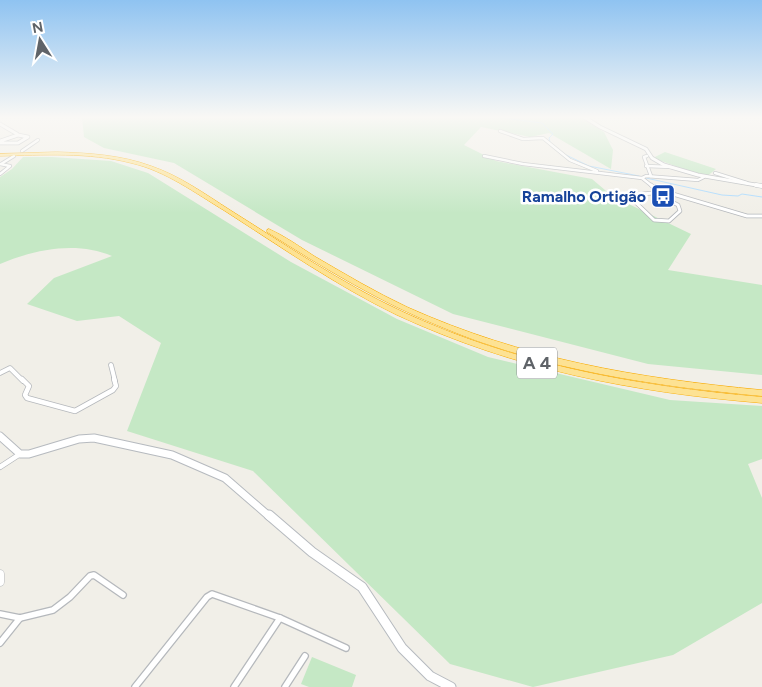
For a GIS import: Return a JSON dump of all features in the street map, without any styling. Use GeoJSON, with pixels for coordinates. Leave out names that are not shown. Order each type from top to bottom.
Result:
{"type":"FeatureCollection","features":[{"type":"Feature","properties":{"kind":"highway","name":"A 4"},"geometry":{"type":"LineString","coordinates":[[0,154],[57,151],[93,153],[147,163],[182,178],[363,287],[439,324],[528,354],[592,370],[676,385],[762,393]]}},
{"type":"Feature","properties":{"kind":"highway","name":"A 4"},"geometry":{"type":"LineString","coordinates":[[0,154],[87,155],[121,160],[149,167],[187,186],[356,290],[437,330],[496,351],[557,369],[631,385],[762,400]]}},
{"type":"Feature","properties":{"kind":"main road"},"geometry":{"type":"LineString","coordinates":[[0,436],[20,454],[29,454],[79,439],[94,438],[172,455],[225,478],[312,552],[362,587],[402,648],[430,676],[451,687]]}},
{"type":"Feature","properties":{"kind":"street"},"geometry":{"type":"LineString","coordinates":[[557,149],[570,160],[600,172]]}},
{"type":"Feature","properties":{"kind":"street"},"geometry":{"type":"LineString","coordinates":[[646,149],[647,156],[644,157],[651,176]]}},
{"type":"Feature","properties":{"kind":"street"},"geometry":{"type":"LineString","coordinates":[[0,164],[14,156]]}},
{"type":"Feature","properties":{"kind":"street"},"geometry":{"type":"LineString","coordinates":[[484,156],[542,166],[642,178],[651,176],[688,180],[704,177]]}},
{"type":"Feature","properties":{"kind":"street"},"geometry":{"type":"LineString","coordinates":[[647,156],[652,160],[704,177],[762,186]]}},
{"type":"Feature","properties":{"kind":"street"},"geometry":{"type":"LineString","coordinates":[[0,164],[10,166],[0,174]]}},
{"type":"Feature","properties":{"kind":"street"},"geometry":{"type":"LineString","coordinates":[[646,166],[671,167]]}},
{"type":"Feature","properties":{"kind":"street"},"geometry":{"type":"LineString","coordinates":[[715,173],[747,183]]}},
{"type":"Feature","properties":{"kind":"street"},"geometry":{"type":"LineString","coordinates":[[642,178],[659,189],[739,214],[751,217],[762,216]]}},
{"type":"Feature","properties":{"kind":"street"},"geometry":{"type":"LineString","coordinates":[[654,193],[678,205],[680,211],[669,221],[654,220],[628,195],[654,193],[659,189]]}},
{"type":"Feature","properties":{"kind":"street"},"geometry":{"type":"LineString","coordinates":[[0,373],[10,368],[29,386],[25,395],[27,398],[75,411],[113,390],[116,386],[111,365]]}},
{"type":"Feature","properties":{"kind":"street"},"geometry":{"type":"LineString","coordinates":[[0,467],[20,454]]}},
{"type":"Feature","properties":{"kind":"street"},"geometry":{"type":"LineString","coordinates":[[0,574],[0,582]]}},
{"type":"Feature","properties":{"kind":"street"},"geometry":{"type":"LineString","coordinates":[[0,643],[20,618],[29,614],[45,613],[55,609],[94,575],[122,595]]}},
{"type":"Feature","properties":{"kind":"street"},"geometry":{"type":"LineString","coordinates":[[135,687],[206,597],[212,594],[280,618],[346,648]]}},
{"type":"Feature","properties":{"kind":"street"},"geometry":{"type":"LineString","coordinates":[[0,614],[20,618]]}},
{"type":"Feature","properties":{"kind":"street"},"geometry":{"type":"LineString","coordinates":[[234,687],[280,618]]}},
{"type":"Feature","properties":{"kind":"street"},"geometry":{"type":"LineString","coordinates":[[285,687],[305,656]]}},
{"type":"Feature","properties":{"kind":"green space"},"geometry":{"type":"Polygon","coordinates":[[[109,149],[472,149],[496,161],[592,179],[612,196],[691,234],[668,270],[762,285],[762,375],[648,364],[453,314],[302,240],[174,163],[109,149]]]}},
{"type":"Feature","properties":{"kind":"green space"},"geometry":{"type":"Polygon","coordinates":[[[577,149],[613,149],[611,169],[577,149]]]}},
{"type":"Feature","properties":{"kind":"green space"},"geometry":{"type":"Polygon","coordinates":[[[665,152],[716,169],[706,177],[653,158],[665,152]]]}},
{"type":"Feature","properties":{"kind":"green space"},"geometry":{"type":"Polygon","coordinates":[[[23,157],[111,161],[148,173],[291,262],[397,319],[488,357],[670,400],[762,406],[762,459],[748,464],[762,498],[762,603],[673,655],[533,687],[450,664],[253,471],[127,431],[161,343],[119,316],[77,321],[27,304],[54,278],[112,256],[99,251],[85,249],[56,249],[27,254],[0,264],[0,177],[12,169],[23,157]]]}},
{"type":"Feature","properties":{"kind":"green space"},"geometry":{"type":"Polygon","coordinates":[[[312,657],[356,675],[352,687],[309,687],[301,684],[312,657]]]}},
{"type":"Feature","properties":{"kind":"waterway"},"geometry":{"type":"LineString","coordinates":[[564,154],[589,166],[639,176]]}},
{"type":"Feature","properties":{"kind":"waterway"},"geometry":{"type":"LineString","coordinates":[[646,178],[722,195],[738,196],[742,194],[762,197]]}},
{"type":"Feature","properties":{"kind":"place","name":"Ramalho Ortigão"},"geometry":{"type":"Point","coordinates":[663,196]}}]}
